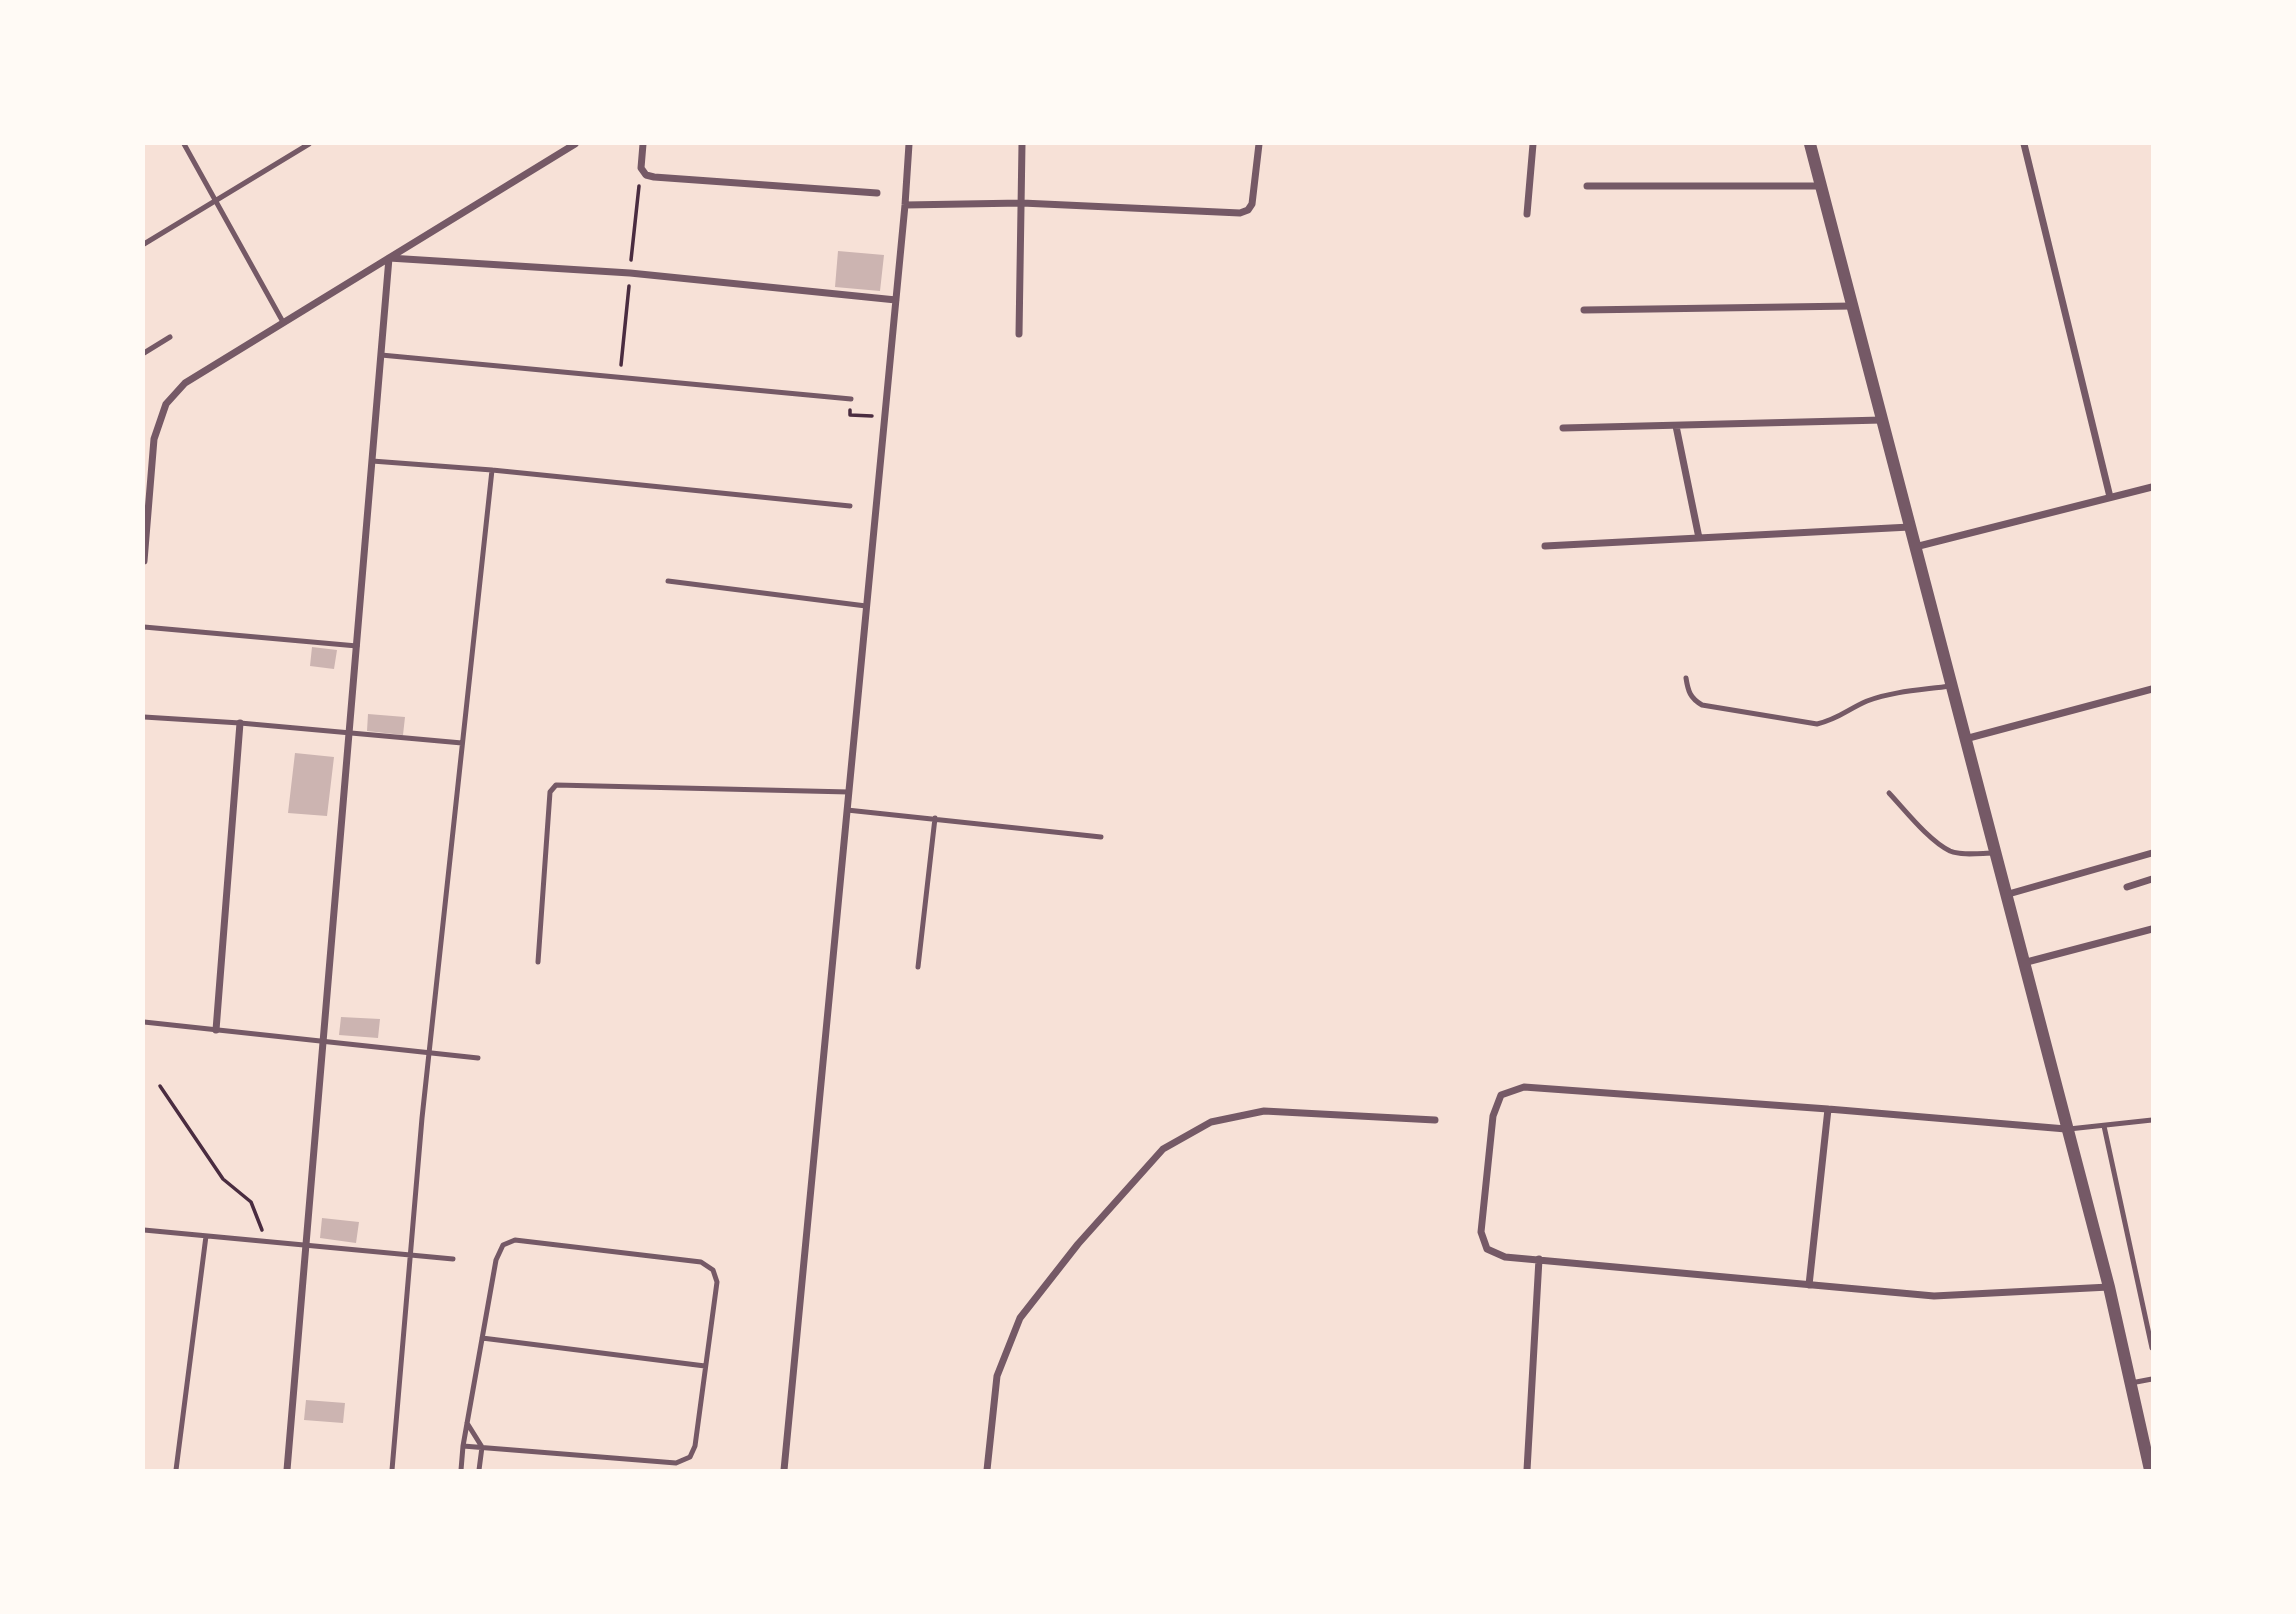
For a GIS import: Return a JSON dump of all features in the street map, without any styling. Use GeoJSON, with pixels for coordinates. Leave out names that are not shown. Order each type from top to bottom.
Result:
{"type":"FeatureCollection","features":[{"type":"Feature","properties":{"kind":"street"},"geometry":{"type":"LineString","coordinates":[[144,561],[145,508],[154,439],[166,404],[185,383],[575,144]]}},
{"type":"Feature","properties":{"kind":"street"},"geometry":{"type":"LineString","coordinates":[[643,144],[641,168],[646,175],[668,179],[877,193]]}},
{"type":"Feature","properties":{"kind":"street"},"geometry":{"type":"LineString","coordinates":[[784,1471],[909,144]]}},
{"type":"Feature","properties":{"kind":"street"},"geometry":{"type":"LineString","coordinates":[[1019,334],[1022,144]]}},
{"type":"Feature","properties":{"kind":"street"},"geometry":{"type":"LineString","coordinates":[[905,205],[1021,203],[1240,213],[1248,210],[1252,204],[1259,144]]}},
{"type":"Feature","properties":{"kind":"street"},"geometry":{"type":"LineString","coordinates":[[1527,214],[1533,144]]}},
{"type":"Feature","properties":{"kind":"street"},"geometry":{"type":"LineString","coordinates":[[1811,144],[2109,1287],[2150,1471]]}},
{"type":"Feature","properties":{"kind":"street"},"geometry":{"type":"LineString","coordinates":[[2024,144],[2110,497]]}},
{"type":"Feature","properties":{"kind":"street"},"geometry":{"type":"LineString","coordinates":[[1587,186],[1821,186]]}},
{"type":"Feature","properties":{"kind":"street"},"geometry":{"type":"LineString","coordinates":[[389,258],[630,273],[895,300]]}},
{"type":"Feature","properties":{"kind":"street"},"geometry":{"type":"LineString","coordinates":[[287,1471],[389,258]]}},
{"type":"Feature","properties":{"kind":"street"},"geometry":{"type":"LineString","coordinates":[[1584,310],[1853,306]]}},
{"type":"Feature","properties":{"kind":"street"},"geometry":{"type":"LineString","coordinates":[[1563,428],[1882,419]]}},
{"type":"Feature","properties":{"kind":"street"},"geometry":{"type":"LineString","coordinates":[[1676,426],[1699,538]]}},
{"type":"Feature","properties":{"kind":"street"},"geometry":{"type":"LineString","coordinates":[[1915,547],[2152,487]]}},
{"type":"Feature","properties":{"kind":"street"},"geometry":{"type":"LineString","coordinates":[[1545,546],[1910,527]]}},
{"type":"Feature","properties":{"kind":"street"},"geometry":{"type":"LineString","coordinates":[[1965,738],[2152,689]]}},
{"type":"Feature","properties":{"kind":"street"},"geometry":{"type":"LineString","coordinates":[[216,1030],[240,723]]}},
{"type":"Feature","properties":{"kind":"street"},"geometry":{"type":"LineString","coordinates":[[2006,895],[2152,853]]}},
{"type":"Feature","properties":{"kind":"street"},"geometry":{"type":"LineString","coordinates":[[2127,887],[2152,879]]}},
{"type":"Feature","properties":{"kind":"street"},"geometry":{"type":"LineString","coordinates":[[2023,962],[2152,929]]}},
{"type":"Feature","properties":{"kind":"street"},"geometry":{"type":"LineString","coordinates":[[2066,1129],[1524,1087],[1501,1095],[1493,1116],[1480,1233],[1487,1249],[1505,1257],[1934,1296],[2109,1287]]}},
{"type":"Feature","properties":{"kind":"street"},"geometry":{"type":"LineString","coordinates":[[1809,1285],[1828,1109]]}},
{"type":"Feature","properties":{"kind":"street"},"geometry":{"type":"LineString","coordinates":[[987,1471],[997,1376],[1020,1318],[1078,1244],[1163,1149],[1211,1122],[1264,1111],[1435,1120]]}},
{"type":"Feature","properties":{"kind":"street"},"geometry":{"type":"LineString","coordinates":[[1527,1471],[1539,1259]]}},
{"type":"Feature","properties":{"kind":"lane"},"geometry":{"type":"LineString","coordinates":[[184,144],[282,322]]}},
{"type":"Feature","properties":{"kind":"lane"},"geometry":{"type":"LineString","coordinates":[[144,244],[309,144]]}},
{"type":"Feature","properties":{"kind":"lane"},"geometry":{"type":"LineString","coordinates":[[144,353],[170,337]]}},
{"type":"Feature","properties":{"kind":"lane"},"geometry":{"type":"LineString","coordinates":[[381,355],[851,399]]}},
{"type":"Feature","properties":{"kind":"lane"},"geometry":{"type":"LineString","coordinates":[[372,461],[492,470],[850,506]]}},
{"type":"Feature","properties":{"kind":"lane"},"geometry":{"type":"LineString","coordinates":[[392,1471],[429,1053],[492,470]]}},
{"type":"Feature","properties":{"kind":"lane"},"geometry":{"type":"LineString","coordinates":[[668,581],[866,606]]}},
{"type":"Feature","properties":{"kind":"lane"},"geometry":{"type":"LineString","coordinates":[[144,627],[357,646]]}},
{"type":"Feature","properties":{"kind":"lane"},"geometry":{"type":"LineString","coordinates":[[1686,678],[1689,693],[1702,705],[1817,724],[1834,720],[1865,702],[1891,694],[1951,686]]}},
{"type":"Feature","properties":{"kind":"lane"},"geometry":{"type":"LineString","coordinates":[[144,718],[240,723],[462,743]]}},
{"type":"Feature","properties":{"kind":"lane"},"geometry":{"type":"LineString","coordinates":[[538,962],[550,792],[556,785],[849,792]]}},
{"type":"Feature","properties":{"kind":"lane"},"geometry":{"type":"LineString","coordinates":[[1889,793],[1919,825],[1951,851],[1995,853]]}},
{"type":"Feature","properties":{"kind":"lane"},"geometry":{"type":"LineString","coordinates":[[847,810],[1101,836]]}},
{"type":"Feature","properties":{"kind":"lane"},"geometry":{"type":"LineString","coordinates":[[918,967],[935,818]]}},
{"type":"Feature","properties":{"kind":"lane"},"geometry":{"type":"LineString","coordinates":[[144,1022],[478,1058]]}},
{"type":"Feature","properties":{"kind":"lane"},"geometry":{"type":"LineString","coordinates":[[2066,1129],[2152,1120]]}},
{"type":"Feature","properties":{"kind":"lane"},"geometry":{"type":"LineString","coordinates":[[2105,1126],[2152,1348]]}},
{"type":"Feature","properties":{"kind":"lane"},"geometry":{"type":"LineString","coordinates":[[144,1230],[453,1259]]}},
{"type":"Feature","properties":{"kind":"lane"},"geometry":{"type":"LineString","coordinates":[[176,1471],[206,1236]]}},
{"type":"Feature","properties":{"kind":"lane"},"geometry":{"type":"LineString","coordinates":[[461,1471],[463,1446],[496,1260],[503,1245],[515,1240],[701,1262],[713,1270],[717,1282],[695,1446],[690,1457],[676,1463],[463,1446]]}},
{"type":"Feature","properties":{"kind":"lane"},"geometry":{"type":"LineString","coordinates":[[482,1338],[705,1366]]}},
{"type":"Feature","properties":{"kind":"lane"},"geometry":{"type":"LineString","coordinates":[[2131,1383],[2152,1379]]}},
{"type":"Feature","properties":{"kind":"lane"},"geometry":{"type":"LineString","coordinates":[[467,1423],[482,1447],[479,1471]]}},
{"type":"Feature","properties":{"kind":"path"},"geometry":{"type":"LineString","coordinates":[[851,399],[850,415],[884,417]]}},
{"type":"Feature","properties":{"kind":"path"},"geometry":{"type":"LineString","coordinates":[[160,1086],[223,1179],[251,1202],[266,1241]]}},
{"type":"Feature","properties":{"kind":"building"},"geometry":{"type":"Polygon","coordinates":[[[838,251],[884,255],[880,291],[835,287],[838,251]]]}},
{"type":"Feature","properties":{"kind":"building"},"geometry":{"type":"Polygon","coordinates":[[[312,647],[337,650],[334,669],[310,666],[312,647]]]}},
{"type":"Feature","properties":{"kind":"building"},"geometry":{"type":"Polygon","coordinates":[[[368,714],[405,717],[403,735],[367,731],[368,714]]]}},
{"type":"Feature","properties":{"kind":"building"},"geometry":{"type":"Polygon","coordinates":[[[295,753],[334,757],[327,816],[288,813],[295,753]]]}},
{"type":"Feature","properties":{"kind":"building"},"geometry":{"type":"Polygon","coordinates":[[[341,1017],[380,1019],[378,1038],[339,1035],[341,1017]]]}},
{"type":"Feature","properties":{"kind":"building"},"geometry":{"type":"Polygon","coordinates":[[[322,1218],[359,1222],[356,1243],[320,1238],[322,1218]]]}},
{"type":"Feature","properties":{"kind":"building"},"geometry":{"type":"Polygon","coordinates":[[[306,1400],[345,1403],[343,1423],[304,1420],[306,1400]]]}}]}
